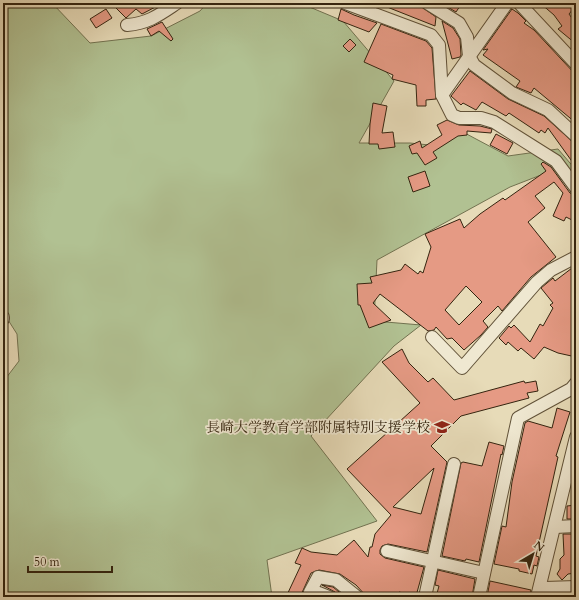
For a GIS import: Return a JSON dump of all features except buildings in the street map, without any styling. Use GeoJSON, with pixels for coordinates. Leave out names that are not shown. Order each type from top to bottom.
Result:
{"type":"FeatureCollection","features":[{"type":"Feature","properties":{"kind":"street"},"geometry":{"type":"LineString","coordinates":[[127,25],[152,20],[177,3]]}},
{"type":"Feature","properties":{"kind":"street"},"geometry":{"type":"LineString","coordinates":[[345,3],[431,35],[439,45],[442,95],[452,115],[459,118],[481,118],[494,122],[556,161],[576,188]]}},
{"type":"Feature","properties":{"kind":"street"},"geometry":{"type":"LineString","coordinates":[[427,3],[459,23],[467,37],[469,56],[474,65],[512,93],[548,110],[576,136]]}},
{"type":"Feature","properties":{"kind":"street"},"geometry":{"type":"LineString","coordinates":[[442,95],[507,3]]}},
{"type":"Feature","properties":{"kind":"street"},"geometry":{"type":"LineString","coordinates":[[519,3],[576,64]]}},
{"type":"Feature","properties":{"kind":"street"},"geometry":{"type":"LineString","coordinates":[[432,337],[462,368],[537,282],[552,270],[576,257]]}},
{"type":"Feature","properties":{"kind":"street"},"geometry":{"type":"LineString","coordinates":[[479,597],[518,418],[571,389],[576,383]]}},
{"type":"Feature","properties":{"kind":"street"},"geometry":{"type":"LineString","coordinates":[[539,592],[555,527],[571,478],[576,437]]}},
{"type":"Feature","properties":{"kind":"street"},"geometry":{"type":"LineString","coordinates":[[425,597],[454,464]]}},
{"type":"Feature","properties":{"kind":"street"},"geometry":{"type":"LineString","coordinates":[[555,527],[576,526]]}},
{"type":"Feature","properties":{"kind":"street"},"geometry":{"type":"LineString","coordinates":[[387,550],[484,573]]}},
{"type":"Feature","properties":{"kind":"street"},"geometry":{"type":"LineString","coordinates":[[329,597],[319,593],[310,592],[318,576],[336,580],[356,597]]}},
{"type":"Feature","properties":{"kind":"street"},"geometry":{"type":"LineString","coordinates":[[539,592],[545,588],[576,587]]}},
{"type":"Feature","properties":{"kind":"green space"},"geometry":{"type":"Polygon","coordinates":[[[3,3],[52,3],[90,43],[151,36],[200,11],[207,3],[300,3],[343,21],[394,81],[359,143],[410,143],[439,146],[461,131],[508,156],[558,149],[576,170],[576,183],[541,175],[510,187],[377,260],[374,321],[421,325],[394,346],[311,436],[377,521],[267,560],[272,597],[3,597],[3,382],[19,361],[17,334],[3,312],[3,3]]]}},
{"type":"Feature","properties":{"kind":"place","name":"長崎大学教育学部附属特別支援学校"},"geometry":{"type":"Point","coordinates":[442,427]}}]}
